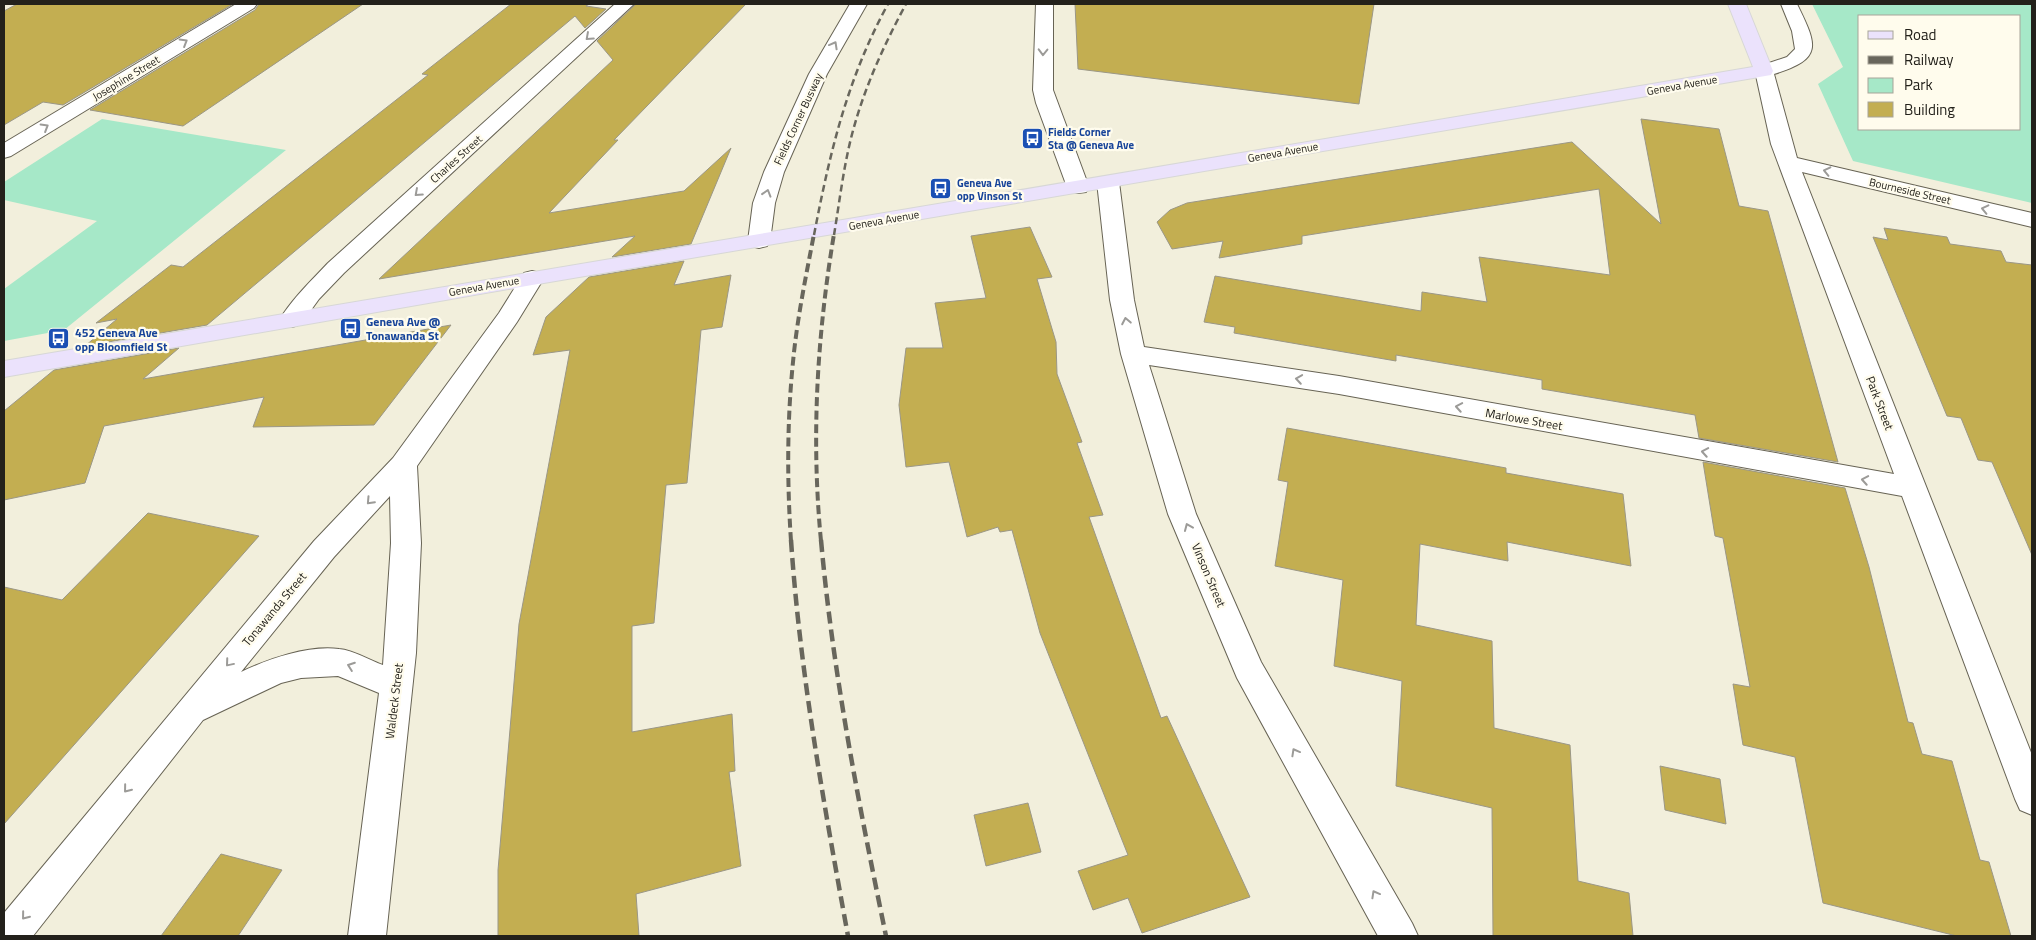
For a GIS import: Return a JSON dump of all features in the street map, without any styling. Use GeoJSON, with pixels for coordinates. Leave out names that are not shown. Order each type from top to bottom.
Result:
{"type":"FeatureCollection","features":[{"type":"Feature","properties":{"kind":"main road","name":"Park Street"},"geometry":{"type":"LineString","coordinates":[[1737,4],[1764,71]]}},
{"type":"Feature","properties":{"kind":"main road","name":"Geneva Avenue"},"geometry":{"type":"LineString","coordinates":[[4,369],[532,278],[1764,71]]}},
{"type":"Feature","properties":{"kind":"street","name":"Josephine Street"},"geometry":{"type":"LineString","coordinates":[[4,152],[248,4]]}},
{"type":"Feature","properties":{"kind":"street","name":"Charles Street"},"geometry":{"type":"LineString","coordinates":[[292,319],[311,294],[336,268],[625,4]]}},
{"type":"Feature","properties":{"kind":"street","name":"Fields Corner Busway"},"geometry":{"type":"LineString","coordinates":[[759,241],[764,203],[774,172],[814,82],[858,4]]}},
{"type":"Feature","properties":{"kind":"street"},"geometry":{"type":"LineString","coordinates":[[1044,4],[1044,90],[1046,103],[1078,186]]}},
{"type":"Feature","properties":{"kind":"street"},"geometry":{"type":"LineString","coordinates":[[1764,71],[1797,60],[1804,50],[1804,36],[1789,4]]}},
{"type":"Feature","properties":{"kind":"street","name":"Park Street"},"geometry":{"type":"LineString","coordinates":[[1764,71],[1776,126],[1788,162],[2032,798]]}},
{"type":"Feature","properties":{"kind":"street","name":"Bourneside Street"},"geometry":{"type":"LineString","coordinates":[[1788,162],[2032,220]]}},
{"type":"Feature","properties":{"kind":"street","name":"Vinson Street"},"geometry":{"type":"LineString","coordinates":[[1108,182],[1122,300],[1133,354],[1182,514],[1248,668],[1399,936]]}},
{"type":"Feature","properties":{"kind":"street","name":"Tonawanda Street"},"geometry":{"type":"LineString","coordinates":[[9,936],[189,712],[324,549],[403,465],[508,317],[532,278]]}},
{"type":"Feature","properties":{"kind":"street","name":"Marlowe Street"},"geometry":{"type":"LineString","coordinates":[[1133,354],[1338,385],[1913,488]]}},
{"type":"Feature","properties":{"kind":"street","name":"Waldeck Street"},"geometry":{"type":"LineString","coordinates":[[368,936],[396,685],[406,543],[403,465]]}},
{"type":"Feature","properties":{"kind":"street"},"geometry":{"type":"LineString","coordinates":[[189,712],[275,671],[301,665],[339,662],[396,685]]}},
{"type":"Feature","properties":{"kind":"green space"},"geometry":{"type":"Polygon","coordinates":[[[1812,4],[2032,4],[2032,203],[1853,161],[1818,84],[1843,67],[1812,4]]]}},
{"type":"Feature","properties":{"kind":"green space"},"geometry":{"type":"Polygon","coordinates":[[[102,119],[286,150],[64,330],[4,341],[4,289],[97,221],[4,200],[4,182],[102,119]]]}},
{"type":"Feature","properties":{"kind":"building"},"geometry":{"type":"Polygon","coordinates":[[[17,4],[233,4],[63,105],[43,102],[4,125],[4,11],[17,4]]]}},
{"type":"Feature","properties":{"kind":"building"},"geometry":{"type":"Polygon","coordinates":[[[259,4],[363,4],[183,126],[90,110],[255,10],[259,4]]]}},
{"type":"Feature","properties":{"kind":"building"},"geometry":{"type":"Polygon","coordinates":[[[511,4],[589,4],[586,6],[606,9],[585,28],[575,16],[207,325],[85,346],[117,319],[96,323],[171,265],[183,267],[428,75],[422,74],[511,4]]]}},
{"type":"Feature","properties":{"kind":"building"},"geometry":{"type":"Polygon","coordinates":[[[636,4],[746,4],[614,140],[618,140],[549,213],[684,191],[731,148],[691,244],[612,257],[635,236],[379,279],[613,60],[597,41],[636,4]]]}},
{"type":"Feature","properties":{"kind":"building"},"geometry":{"type":"Polygon","coordinates":[[[1075,4],[1374,4],[1359,104],[1078,69],[1075,4]]]}},
{"type":"Feature","properties":{"kind":"building"},"geometry":{"type":"Polygon","coordinates":[[[1641,119],[1719,129],[1739,206],[1768,211],[1838,462],[1699,438],[1695,415],[1542,389],[1542,380],[1396,355],[1396,361],[1234,333],[1235,327],[1204,322],[1215,276],[1421,311],[1422,292],[1487,302],[1479,257],[1610,275],[1599,189],[1302,236],[1302,244],[1219,258],[1223,241],[1172,249],[1157,222],[1170,210],[1187,203],[1572,142],[1661,224],[1641,119]]]}},
{"type":"Feature","properties":{"kind":"building"},"geometry":{"type":"Polygon","coordinates":[[[1030,227],[1052,277],[1037,279],[1056,342],[1057,374],[1082,442],[1077,443],[1103,515],[1089,517],[1161,718],[1167,716],[1250,897],[1142,933],[1128,898],[1093,910],[1078,871],[1128,855],[1040,633],[1012,530],[1000,532],[998,527],[967,537],[949,462],[906,467],[899,405],[906,348],[943,348],[935,303],[986,298],[971,236],[1030,227]]]}},
{"type":"Feature","properties":{"kind":"building"},"geometry":{"type":"Polygon","coordinates":[[[1884,228],[1947,237],[1950,244],[2001,251],[2006,262],[2032,265],[2032,555],[1992,462],[1978,460],[1961,418],[1947,416],[1873,237],[1888,240],[1884,228]]]}},
{"type":"Feature","properties":{"kind":"building"},"geometry":{"type":"Polygon","coordinates":[[[684,261],[674,285],[731,275],[722,327],[701,330],[687,483],[666,485],[654,623],[632,626],[632,732],[732,714],[735,771],[729,772],[741,866],[636,894],[639,936],[498,936],[498,870],[519,624],[570,350],[533,355],[546,317],[589,277],[684,261]]]}},
{"type":"Feature","properties":{"kind":"building"},"geometry":{"type":"Polygon","coordinates":[[[451,325],[374,425],[253,427],[264,397],[104,426],[85,483],[4,500],[4,411],[54,370],[179,348],[143,379],[451,325]]]}},
{"type":"Feature","properties":{"kind":"building"},"geometry":{"type":"Polygon","coordinates":[[[1287,428],[1506,468],[1506,473],[1623,494],[1631,566],[1507,542],[1508,561],[1420,544],[1416,625],[1492,641],[1494,728],[1570,745],[1578,881],[1629,893],[1633,936],[1493,936],[1492,808],[1396,786],[1402,681],[1334,666],[1343,580],[1275,566],[1288,482],[1278,480],[1287,428]]]}},
{"type":"Feature","properties":{"kind":"building"},"geometry":{"type":"Polygon","coordinates":[[[1703,462],[1845,488],[1869,567],[1908,722],[1913,723],[1922,754],[1952,761],[1980,860],[1989,862],[2011,936],[1957,936],[1823,903],[1795,757],[1743,745],[1733,684],[1750,687],[1723,538],[1715,536],[1703,462]]]}},
{"type":"Feature","properties":{"kind":"building"},"geometry":{"type":"Polygon","coordinates":[[[148,513],[259,536],[4,824],[4,587],[62,600],[148,513]]]}},
{"type":"Feature","properties":{"kind":"building"},"geometry":{"type":"Polygon","coordinates":[[[1660,766],[1720,779],[1726,824],[1665,810],[1660,766]]]}},
{"type":"Feature","properties":{"kind":"building"},"geometry":{"type":"Polygon","coordinates":[[[1028,803],[1041,852],[986,866],[974,815],[1028,803]]]}},
{"type":"Feature","properties":{"kind":"building"},"geometry":{"type":"Polygon","coordinates":[[[221,854],[282,870],[238,936],[161,936],[221,854]]]}},
{"type":"Feature","properties":{"kind":"railway"},"geometry":{"type":"LineString","coordinates":[[814,235],[842,116],[861,60],[888,4]]}},
{"type":"Feature","properties":{"kind":"railway"},"geometry":{"type":"LineString","coordinates":[[834,235],[842,181],[854,127],[864,95],[877,64],[906,4]]}},
{"type":"Feature","properties":{"kind":"railway"},"geometry":{"type":"LineString","coordinates":[[791,541],[788,452],[791,384],[799,314],[814,234]]}},
{"type":"Feature","properties":{"kind":"railway"},"geometry":{"type":"LineString","coordinates":[[821,541],[816,464],[817,387],[823,311],[834,234]]}},
{"type":"Feature","properties":{"kind":"railway"},"geometry":{"type":"LineString","coordinates":[[791,540],[800,640],[807,689],[848,936]]}},
{"type":"Feature","properties":{"kind":"railway"},"geometry":{"type":"LineString","coordinates":[[821,540],[832,640],[840,690],[886,936]]}},
{"type":"Feature","properties":{"kind":"place","name":"Fields Corner Sta @ Geneva Ave"},"geometry":{"type":"Point","coordinates":[1032,138]}},
{"type":"Feature","properties":{"kind":"place","name":"Geneva Ave opp Vinson St"},"geometry":{"type":"Point","coordinates":[941,189]}},
{"type":"Feature","properties":{"kind":"place","name":"Geneva Ave @ Tonawanda St"},"geometry":{"type":"Point","coordinates":[350,328]}},
{"type":"Feature","properties":{"kind":"place","name":"452 Geneva Ave opp Bloomfield St"},"geometry":{"type":"Point","coordinates":[59,339]}}]}
